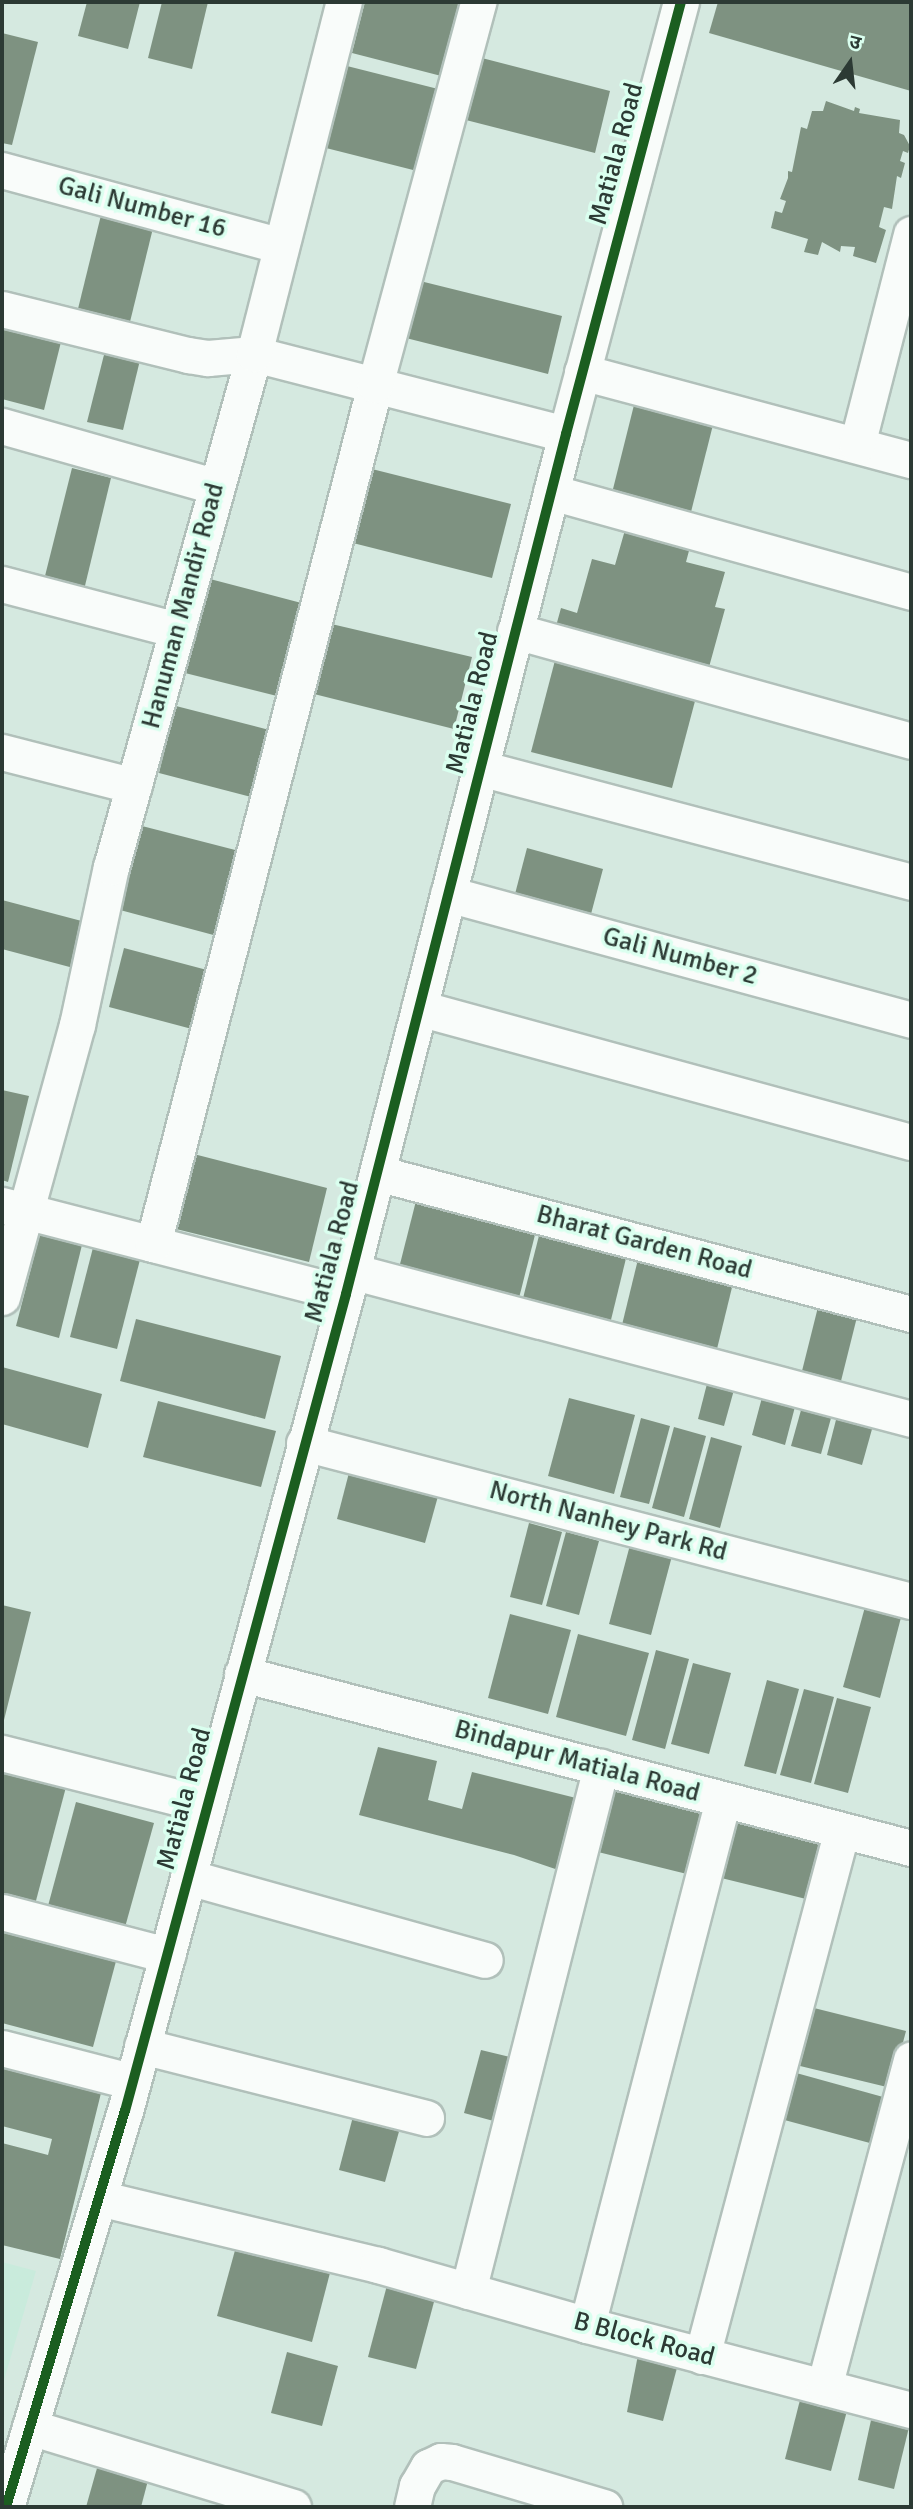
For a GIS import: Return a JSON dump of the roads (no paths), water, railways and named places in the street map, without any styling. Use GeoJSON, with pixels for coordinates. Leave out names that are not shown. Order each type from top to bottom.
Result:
{"type":"FeatureCollection","features":[{"type":"Feature","properties":{"kind":"street","name":"Hanuman Mandir Road"},"geometry":{"type":"LineString","coordinates":[[2,1297],[14,1208],[77,1025],[111,867],[254,354],[344,2]]}},
{"type":"Feature","properties":{"kind":"street"},"geometry":{"type":"LineString","coordinates":[[153,1244],[375,385],[478,2]]}},
{"type":"Feature","properties":{"kind":"street","name":"Matiala Road"},"geometry":{"type":"LineString","coordinates":[[6,2507],[133,2082],[377,1173],[582,372],[681,2]]}},
{"type":"Feature","properties":{"kind":"street","name":"Gali Number 16"},"geometry":{"type":"LineString","coordinates":[[2,170],[281,246]]}},
{"type":"Feature","properties":{"kind":"street"},"geometry":{"type":"LineString","coordinates":[[857,445],[911,234]]}},
{"type":"Feature","properties":{"kind":"street"},"geometry":{"type":"LineString","coordinates":[[2,309],[188,355],[208,358],[254,354],[566,434]]}},
{"type":"Feature","properties":{"kind":"street"},"geometry":{"type":"LineString","coordinates":[[582,372],[911,460]]}},
{"type":"Feature","properties":{"kind":"street"},"geometry":{"type":"LineString","coordinates":[[2,426],[216,486]]}},
{"type":"Feature","properties":{"kind":"street"},"geometry":{"type":"LineString","coordinates":[[551,492],[911,592]]}},
{"type":"Feature","properties":{"kind":"street"},"geometry":{"type":"LineString","coordinates":[[2,584],[177,630]]}},
{"type":"Feature","properties":{"kind":"street"},"geometry":{"type":"LineString","coordinates":[[515,631],[911,741]]}},
{"type":"Feature","properties":{"kind":"street"},"geometry":{"type":"LineString","coordinates":[[2,752],[134,786]]}},
{"type":"Feature","properties":{"kind":"street"},"geometry":{"type":"LineString","coordinates":[[480,768],[911,882]]}},
{"type":"Feature","properties":{"kind":"street","name":"Gali Number 2"},"geometry":{"type":"LineString","coordinates":[[448,894],[911,1020]]}},
{"type":"Feature","properties":{"kind":"street"},"geometry":{"type":"LineString","coordinates":[[419,1008],[911,1142]]}},
{"type":"Feature","properties":{"kind":"street","name":"Bharat Garden Road"},"geometry":{"type":"LineString","coordinates":[[377,1173],[911,1314]]}},
{"type":"Feature","properties":{"kind":"street"},"geometry":{"type":"LineString","coordinates":[[14,1208],[153,1244],[348,1283],[911,1419]]}},
{"type":"Feature","properties":{"kind":"street","name":"North Nanhey Park Rd"},"geometry":{"type":"LineString","coordinates":[[304,1443],[911,1601]]}},
{"type":"Feature","properties":{"kind":"street","name":"Bindapur Matiala Road"},"geometry":{"type":"LineString","coordinates":[[242,1674],[911,1848]]}},
{"type":"Feature","properties":{"kind":"street"},"geometry":{"type":"LineString","coordinates":[[2,1753],[207,1805]]}},
{"type":"Feature","properties":{"kind":"street"},"geometry":{"type":"LineString","coordinates":[[468,2291],[601,1768]]}},
{"type":"Feature","properties":{"kind":"street"},"geometry":{"type":"LineString","coordinates":[[587,2325],[723,1800]]}},
{"type":"Feature","properties":{"kind":"street"},"geometry":{"type":"LineString","coordinates":[[702,2356],[842,1830]]}},
{"type":"Feature","properties":{"kind":"street"},"geometry":{"type":"LineString","coordinates":[[188,1877],[485,1961]]}},
{"type":"Feature","properties":{"kind":"street"},"geometry":{"type":"LineString","coordinates":[[2,1912],[167,1955]]}},
{"type":"Feature","properties":{"kind":"street"},"geometry":{"type":"LineString","coordinates":[[142,2046],[426,2118]]}},
{"type":"Feature","properties":{"kind":"street"},"geometry":{"type":"LineString","coordinates":[[2,2048],[133,2082]]}},
{"type":"Feature","properties":{"kind":"street"},"geometry":{"type":"LineString","coordinates":[[824,2387],[911,2059]]}},
{"type":"Feature","properties":{"kind":"street","name":"B Block Road"},"geometry":{"type":"LineString","coordinates":[[99,2199],[378,2265],[587,2325],[911,2410]]}},
{"type":"Feature","properties":{"kind":"street"},"geometry":{"type":"LineString","coordinates":[[30,2427],[293,2507]]}},
{"type":"Feature","properties":{"kind":"street"},"geometry":{"type":"LineString","coordinates":[[412,2507],[417,2486],[428,2467],[441,2461],[604,2507]]}}]}
